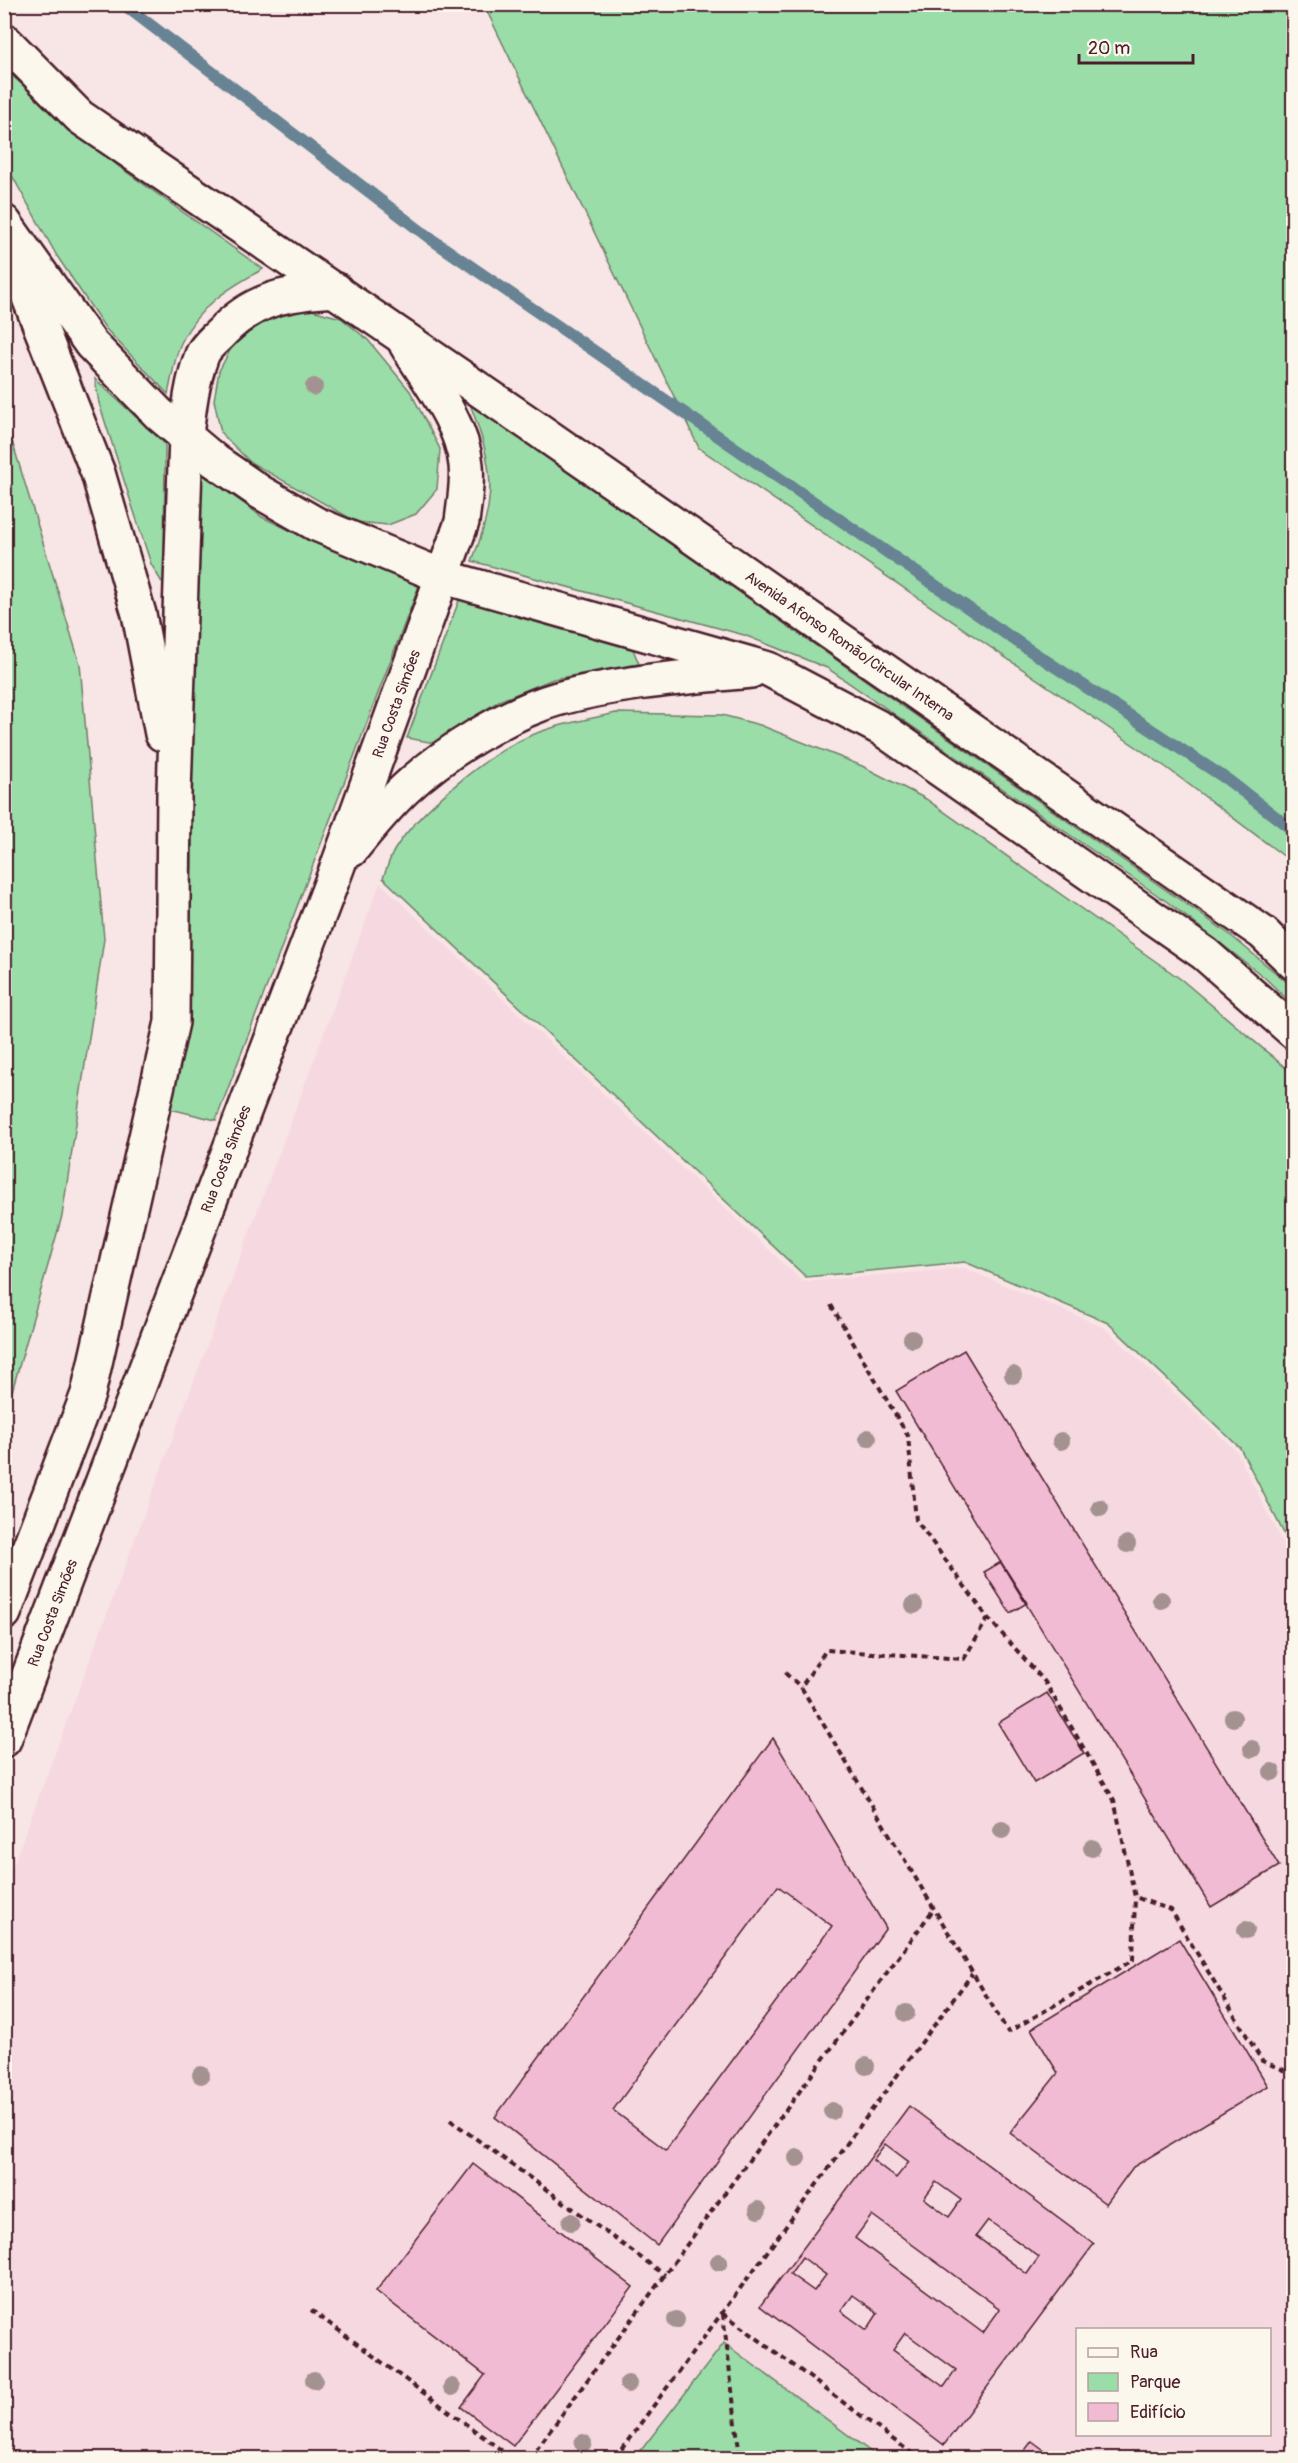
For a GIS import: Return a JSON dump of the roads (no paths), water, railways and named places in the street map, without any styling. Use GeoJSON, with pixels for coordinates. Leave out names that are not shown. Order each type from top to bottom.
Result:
{"type":"FeatureCollection","features":[{"type":"Feature","properties":{"kind":"main road","name":"Avenida Afonso Romão/Circular Interna"},"geometry":{"type":"LineString","coordinates":[[4,40],[80,117],[336,290],[1253,926],[1293,963]]}},
{"type":"Feature","properties":{"kind":"main road"},"geometry":{"type":"LineString","coordinates":[[4,222],[92,344],[159,414],[260,492],[316,524],[444,577],[768,669],[882,729],[1204,954],[1293,1032]]}},
{"type":"Feature","properties":{"kind":"main road"},"geometry":{"type":"LineString","coordinates":[[4,235],[98,473],[139,615],[174,792]]}},
{"type":"Feature","properties":{"kind":"main road"},"geometry":{"type":"LineString","coordinates":[[4,1613],[88,1394],[172,1022],[174,792],[186,436],[192,390],[203,352],[232,321],[256,304],[293,292],[336,290]]}},
{"type":"Feature","properties":{"kind":"main road","name":"Rua Costa Simões"},"geometry":{"type":"LineString","coordinates":[[4,1740],[337,868],[462,522],[466,465],[453,422],[401,335]]}},
{"type":"Feature","properties":{"kind":"main road"},"geometry":{"type":"LineString","coordinates":[[337,868],[406,788],[462,746],[512,716],[558,699],[612,688],[768,669]]}},
{"type":"Feature","properties":{"kind":"waterway"},"geometry":{"type":"LineString","coordinates":[[123,4],[431,239],[1028,649],[1228,780],[1294,831]]}}]}
